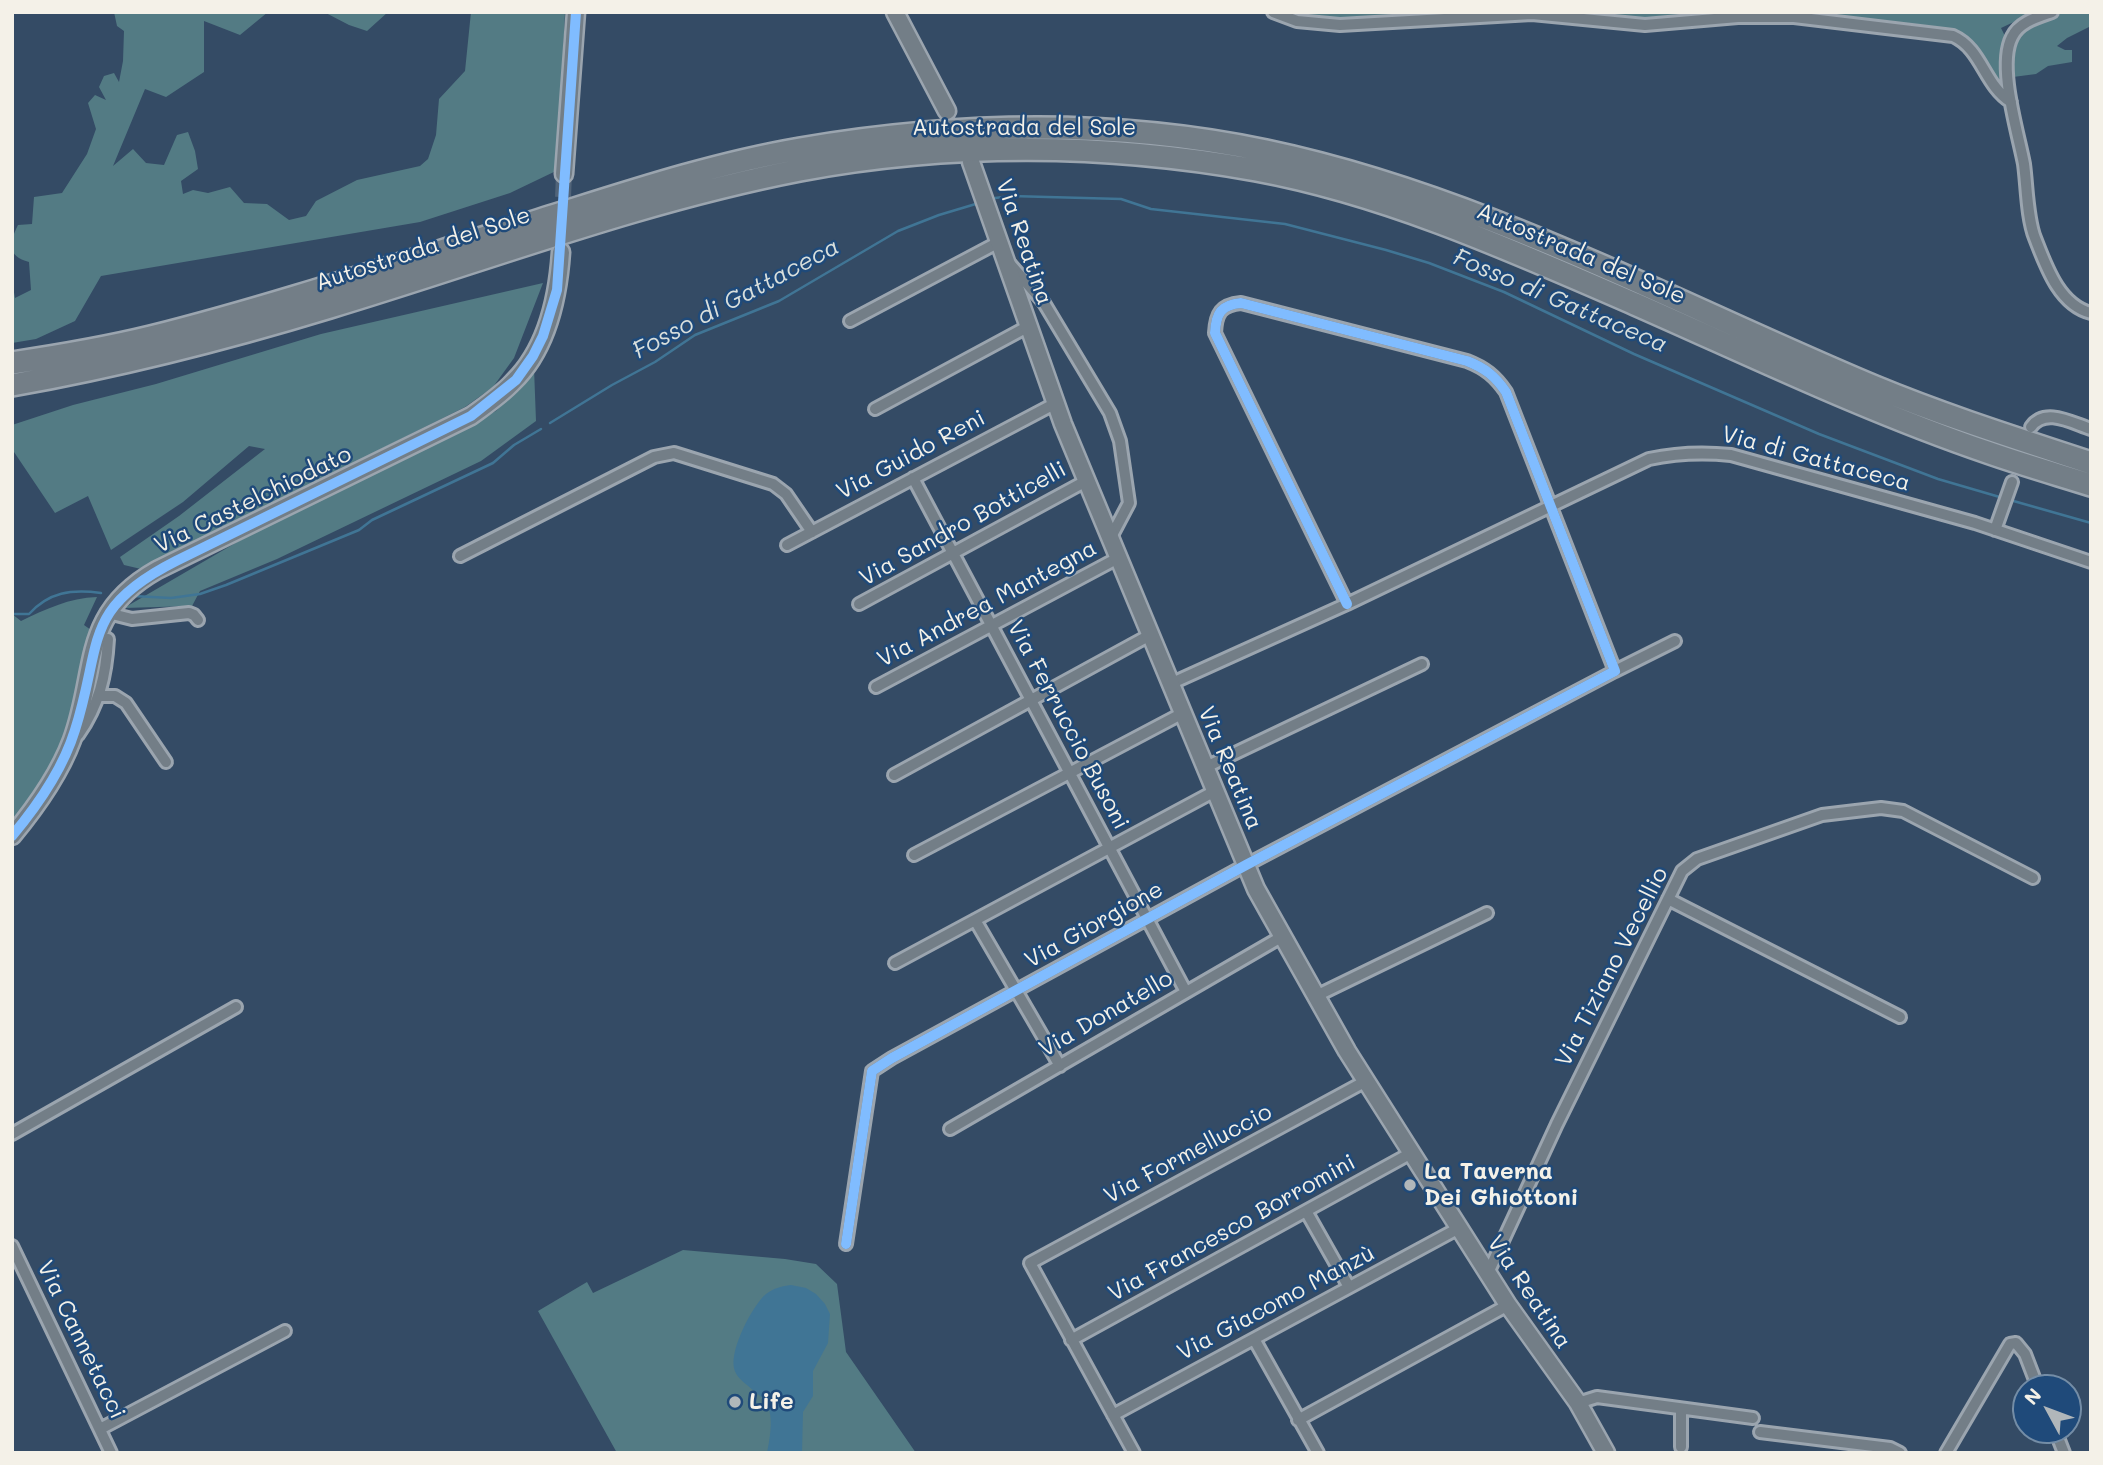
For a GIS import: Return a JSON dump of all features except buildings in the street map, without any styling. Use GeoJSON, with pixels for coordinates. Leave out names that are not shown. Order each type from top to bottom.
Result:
{"type":"FeatureCollection","features":[{"type":"Feature","properties":{"kind":"highway","name":"Autostrada del Sole"},"geometry":{"type":"LineString","coordinates":[[12,363],[152,337],[317,290],[674,178],[798,150],[911,134],[1025,128],[1149,132],[1266,151],[1395,185],[1544,241],[1878,388],[2091,463]]}},
{"type":"Feature","properties":{"kind":"highway","name":"Autostrada del Sole"},"geometry":{"type":"LineString","coordinates":[[12,385],[94,371],[233,334],[326,308],[590,224],[800,171],[910,154],[1020,150],[1140,153],[1260,171],[1391,205],[1534,260],[1872,407],[1984,452],[2091,485]]}},
{"type":"Feature","properties":{"kind":"street"},"geometry":{"type":"LineString","coordinates":[[564,174],[576,12]]}},
{"type":"Feature","properties":{"kind":"street"},"geometry":{"type":"LineString","coordinates":[[1273,12],[1297,21],[1340,25],[1532,14],[1645,25],[1751,17],[1794,17],[1848,23],[1953,36],[1965,42],[1974,52],[1996,91],[2011,102]]}},
{"type":"Feature","properties":{"kind":"street"},"geometry":{"type":"LineString","coordinates":[[2052,12],[2036,17],[2012,35],[2006,52],[2011,102],[2034,235],[2069,303],[2091,313]]}},
{"type":"Feature","properties":{"kind":"street"},"geometry":{"type":"LineString","coordinates":[[898,13],[947,111]]}},
{"type":"Feature","properties":{"kind":"street","name":"Via Reatina"},"geometry":{"type":"LineString","coordinates":[[971,162],[1055,403],[1256,889],[1366,1081],[1508,1305],[1578,1403],[1606,1453]]}},
{"type":"Feature","properties":{"kind":"street"},"geometry":{"type":"LineString","coordinates":[[850,321],[999,242]]}},
{"type":"Feature","properties":{"kind":"street","name":"Via Castelchiodato"},"geometry":{"type":"LineString","coordinates":[[12,836],[49,785],[69,748],[81,710],[95,641],[108,613],[127,591],[148,576],[471,416],[493,400],[516,380],[543,336],[558,290],[561,252]]}},
{"type":"Feature","properties":{"kind":"street"},"geometry":{"type":"LineString","coordinates":[[1005,258],[1044,303],[1110,413],[1120,441],[1129,503],[1110,539]]}},
{"type":"Feature","properties":{"kind":"street"},"geometry":{"type":"LineString","coordinates":[[1347,604],[1215,333],[1215,321],[1228,305],[1241,303],[1480,366],[1497,379],[1506,392],[1615,671]]}},
{"type":"Feature","properties":{"kind":"street"},"geometry":{"type":"LineString","coordinates":[[875,409],[1029,326]]}},
{"type":"Feature","properties":{"kind":"street","name":"Via Guido Reni"},"geometry":{"type":"LineString","coordinates":[[787,545],[1055,403]]}},
{"type":"Feature","properties":{"kind":"street"},"geometry":{"type":"LineString","coordinates":[[2031,427],[2040,418],[2049,417],[2091,429]]}},
{"type":"Feature","properties":{"kind":"street","name":"Via di Gattaceca"},"geometry":{"type":"LineString","coordinates":[[1170,684],[1347,604],[1649,459],[1702,452],[1731,455],[1995,530],[2091,562]]}},
{"type":"Feature","properties":{"kind":"street"},"geometry":{"type":"LineString","coordinates":[[460,556],[654,457],[674,453],[773,484],[786,494],[812,532]]}},
{"type":"Feature","properties":{"kind":"street","name":"Via Ferruccio Busoni"},"geometry":{"type":"LineString","coordinates":[[913,478],[1186,992]]}},
{"type":"Feature","properties":{"kind":"street","name":"Via Sandro Botticelli"},"geometry":{"type":"LineString","coordinates":[[859,604],[1086,481]]}},
{"type":"Feature","properties":{"kind":"street"},"geometry":{"type":"LineString","coordinates":[[1995,530],[2012,482]]}},
{"type":"Feature","properties":{"kind":"street","name":"Via Andrea Mantegna"},"geometry":{"type":"LineString","coordinates":[[876,687],[1118,558]]}},
{"type":"Feature","properties":{"kind":"street"},"geometry":{"type":"LineString","coordinates":[[108,613],[132,619],[189,613],[198,620]]}},
{"type":"Feature","properties":{"kind":"street"},"geometry":{"type":"LineString","coordinates":[[894,775],[1150,635]]}},
{"type":"Feature","properties":{"kind":"street"},"geometry":{"type":"LineString","coordinates":[[69,748],[100,696],[106,673],[108,639]]}},
{"type":"Feature","properties":{"kind":"street","name":"Via Giorgione"},"geometry":{"type":"LineString","coordinates":[[846,1244],[872,1071],[891,1058],[962,1022],[1246,865],[1675,641]]}},
{"type":"Feature","properties":{"kind":"street"},"geometry":{"type":"LineString","coordinates":[[1206,768],[1422,664]]}},
{"type":"Feature","properties":{"kind":"street"},"geometry":{"type":"LineString","coordinates":[[100,696],[115,696],[126,703],[166,762]]}},
{"type":"Feature","properties":{"kind":"street"},"geometry":{"type":"LineString","coordinates":[[914,855],[1183,713]]}},
{"type":"Feature","properties":{"kind":"street"},"geometry":{"type":"LineString","coordinates":[[895,963],[1215,790]]}},
{"type":"Feature","properties":{"kind":"street","name":"Via Tiziano Vecellio"},"geometry":{"type":"LineString","coordinates":[[1488,1273],[1557,1124],[1682,871],[1697,859],[1815,817],[1881,808],[1903,811],[2034,878]]}},
{"type":"Feature","properties":{"kind":"street"},"geometry":{"type":"LineString","coordinates":[[1668,899],[1900,1017]]}},
{"type":"Feature","properties":{"kind":"street"},"geometry":{"type":"LineString","coordinates":[[1317,996],[1487,913]]}},
{"type":"Feature","properties":{"kind":"street"},"geometry":{"type":"LineString","coordinates":[[975,920],[1060,1066]]}},
{"type":"Feature","properties":{"kind":"street","name":"Via Donatello"},"geometry":{"type":"LineString","coordinates":[[950,1129],[1283,936]]}},
{"type":"Feature","properties":{"kind":"street"},"geometry":{"type":"LineString","coordinates":[[12,1134],[236,1007]]}},
{"type":"Feature","properties":{"kind":"street","name":"Via Formelluccio"},"geometry":{"type":"LineString","coordinates":[[1071,1340],[1030,1264],[1366,1081]]}},
{"type":"Feature","properties":{"kind":"street","name":"Via Francesco Borromini"},"geometry":{"type":"LineString","coordinates":[[1071,1340],[1413,1152]]}},
{"type":"Feature","properties":{"kind":"street"},"geometry":{"type":"LineString","coordinates":[[1306,1211],[1349,1287]]}},
{"type":"Feature","properties":{"kind":"street","name":"Via Giacomo Manzù"},"geometry":{"type":"LineString","coordinates":[[1113,1415],[1459,1228]]}},
{"type":"Feature","properties":{"kind":"street","name":"Via Cannetacci"},"geometry":{"type":"LineString","coordinates":[[12,1246],[111,1453]]}},
{"type":"Feature","properties":{"kind":"street"},"geometry":{"type":"LineString","coordinates":[[1298,1420],[1508,1305]]}},
{"type":"Feature","properties":{"kind":"street"},"geometry":{"type":"LineString","coordinates":[[100,1429],[285,1331]]}},
{"type":"Feature","properties":{"kind":"street"},"geometry":{"type":"LineString","coordinates":[[1254,1339],[1318,1453]]}},
{"type":"Feature","properties":{"kind":"street"},"geometry":{"type":"LineString","coordinates":[[1071,1340],[1135,1453]]}},
{"type":"Feature","properties":{"kind":"street"},"geometry":{"type":"LineString","coordinates":[[1946,1453],[2010,1344],[2016,1343],[2022,1348],[2032,1374]]}},
{"type":"Feature","properties":{"kind":"street"},"geometry":{"type":"LineString","coordinates":[[1578,1403],[1597,1397],[1753,1418]]}},
{"type":"Feature","properties":{"kind":"street"},"geometry":{"type":"LineString","coordinates":[[1681,1409],[1681,1447]]}},
{"type":"Feature","properties":{"kind":"street"},"geometry":{"type":"LineString","coordinates":[[1760,1432],[1891,1448],[1900,1453]]}},
{"type":"Feature","properties":{"kind":"green space"},"geometry":{"type":"Polygon","coordinates":[[[114,12],[268,12],[240,35],[204,21],[204,72],[166,97],[145,89],[113,166],[133,149],[146,163],[164,165],[177,135],[188,132],[198,169],[181,181],[183,194],[193,190],[208,193],[230,187],[244,203],[267,204],[289,220],[306,216],[316,201],[357,180],[420,166],[428,159],[436,135],[439,99],[465,71],[471,12],[565,12],[558,170],[510,193],[420,222],[101,276],[75,321],[36,339],[12,343],[12,281],[15,298],[31,290],[29,262],[13,252],[13,238],[18,225],[32,224],[34,197],[62,193],[87,154],[96,129],[88,103],[95,95],[106,100],[99,87],[104,76],[114,73],[119,82],[123,61],[124,31],[117,26],[114,12]]]}},
{"type":"Feature","properties":{"kind":"green space"},"geometry":{"type":"Polygon","coordinates":[[[324,12],[388,12],[367,31],[324,12]]]}},
{"type":"Feature","properties":{"kind":"green space"},"geometry":{"type":"Polygon","coordinates":[[[1281,12],[1509,12],[1313,21],[1281,12]]]}},
{"type":"Feature","properties":{"kind":"green space"},"geometry":{"type":"Polygon","coordinates":[[[1535,12],[2091,12],[2091,26],[2057,46],[2072,50],[2072,62],[2048,66],[2036,74],[2013,77],[2010,63],[2012,49],[2024,24],[2018,20],[2001,28],[2006,38],[2004,92],[1967,39],[1959,34],[1793,14],[1623,21],[1589,14],[1582,16],[1535,12]]]}},
{"type":"Feature","properties":{"kind":"green space"},"geometry":{"type":"Polygon","coordinates":[[[543,283],[514,358],[493,387],[465,407],[141,569],[124,565],[120,557],[179,516],[265,449],[249,446],[183,502],[111,550],[88,496],[55,513],[12,449],[12,425],[73,405],[156,384],[321,334],[543,283]]]}},
{"type":"Feature","properties":{"kind":"green space"},"geometry":{"type":"Polygon","coordinates":[[[534,368],[536,421],[481,461],[277,559],[200,591],[192,606],[124,608],[275,520],[496,411],[534,368]]]}},
{"type":"Feature","properties":{"kind":"green space"},"geometry":{"type":"Polygon","coordinates":[[[97,597],[84,625],[91,630],[72,722],[65,741],[45,780],[12,824],[12,614],[21,621],[67,602],[97,597]]]}},
{"type":"Feature","properties":{"kind":"green space","name":"Life"},"geometry":{"type":"Polygon","coordinates":[[[683,1250],[816,1264],[837,1284],[846,1352],[916,1453],[617,1453],[538,1311],[587,1282],[593,1293],[683,1250]]]}},
{"type":"Feature","properties":{"kind":"water"},"geometry":{"type":"Polygon","coordinates":[[[791,1285],[806,1288],[825,1304],[830,1314],[828,1343],[813,1371],[813,1396],[803,1412],[802,1453],[767,1453],[770,1411],[762,1398],[737,1375],[734,1368],[735,1350],[743,1328],[760,1300],[772,1290],[791,1285]]]}},
{"type":"Feature","properties":{"kind":"waterway","name":"Fosso di Gattaceca"},"geometry":{"type":"LineString","coordinates":[[995,198],[1011,196],[1121,199],[1151,209],[1285,224],[1386,250],[1429,263],[1504,292],[1634,354],[1819,434],[1938,479],[2003,498]]}},
{"type":"Feature","properties":{"kind":"waterway","name":"Fosso di Gattaceca"},"geometry":{"type":"LineString","coordinates":[[550,423],[655,362],[695,335],[779,301],[898,231],[979,203]]}},
{"type":"Feature","properties":{"kind":"waterway","name":"Fosso di Gattaceca"},"geometry":{"type":"LineString","coordinates":[[133,596],[171,598],[200,594],[226,585],[359,530],[372,520],[493,463],[514,445],[541,429]]}},
{"type":"Feature","properties":{"kind":"waterway","name":"Fosso di Gattaceca"},"geometry":{"type":"LineString","coordinates":[[2010,500],[2091,523]]}},
{"type":"Feature","properties":{"kind":"waterway"},"geometry":{"type":"LineString","coordinates":[[12,614],[29,614],[44,601],[61,594],[101,593]]}},
{"type":"Feature","properties":{"kind":"tunnel"},"geometry":{"type":"LineString","coordinates":[[562,221],[564,174]]}},
{"type":"Feature","properties":{"kind":"cycle path"},"geometry":{"type":"LineString","coordinates":[[12,836],[40,799],[64,759],[75,730],[100,631],[124,595],[146,578],[176,561],[471,416],[516,380],[533,356],[543,336],[557,290],[576,12]]}},
{"type":"Feature","properties":{"kind":"cycle path"},"geometry":{"type":"LineString","coordinates":[[846,1244],[872,1071],[1246,865],[1615,671],[1506,392],[1494,377],[1467,361],[1241,303],[1224,308],[1218,315],[1215,333],[1347,604]]}},
{"type":"Feature","properties":{"kind":"place","name":"La Taverna Dei Ghiottoni"},"geometry":{"type":"Point","coordinates":[1410,1185]}},
{"type":"Feature","properties":{"kind":"place","name":"Life"},"geometry":{"type":"Point","coordinates":[735,1402]}}]}
